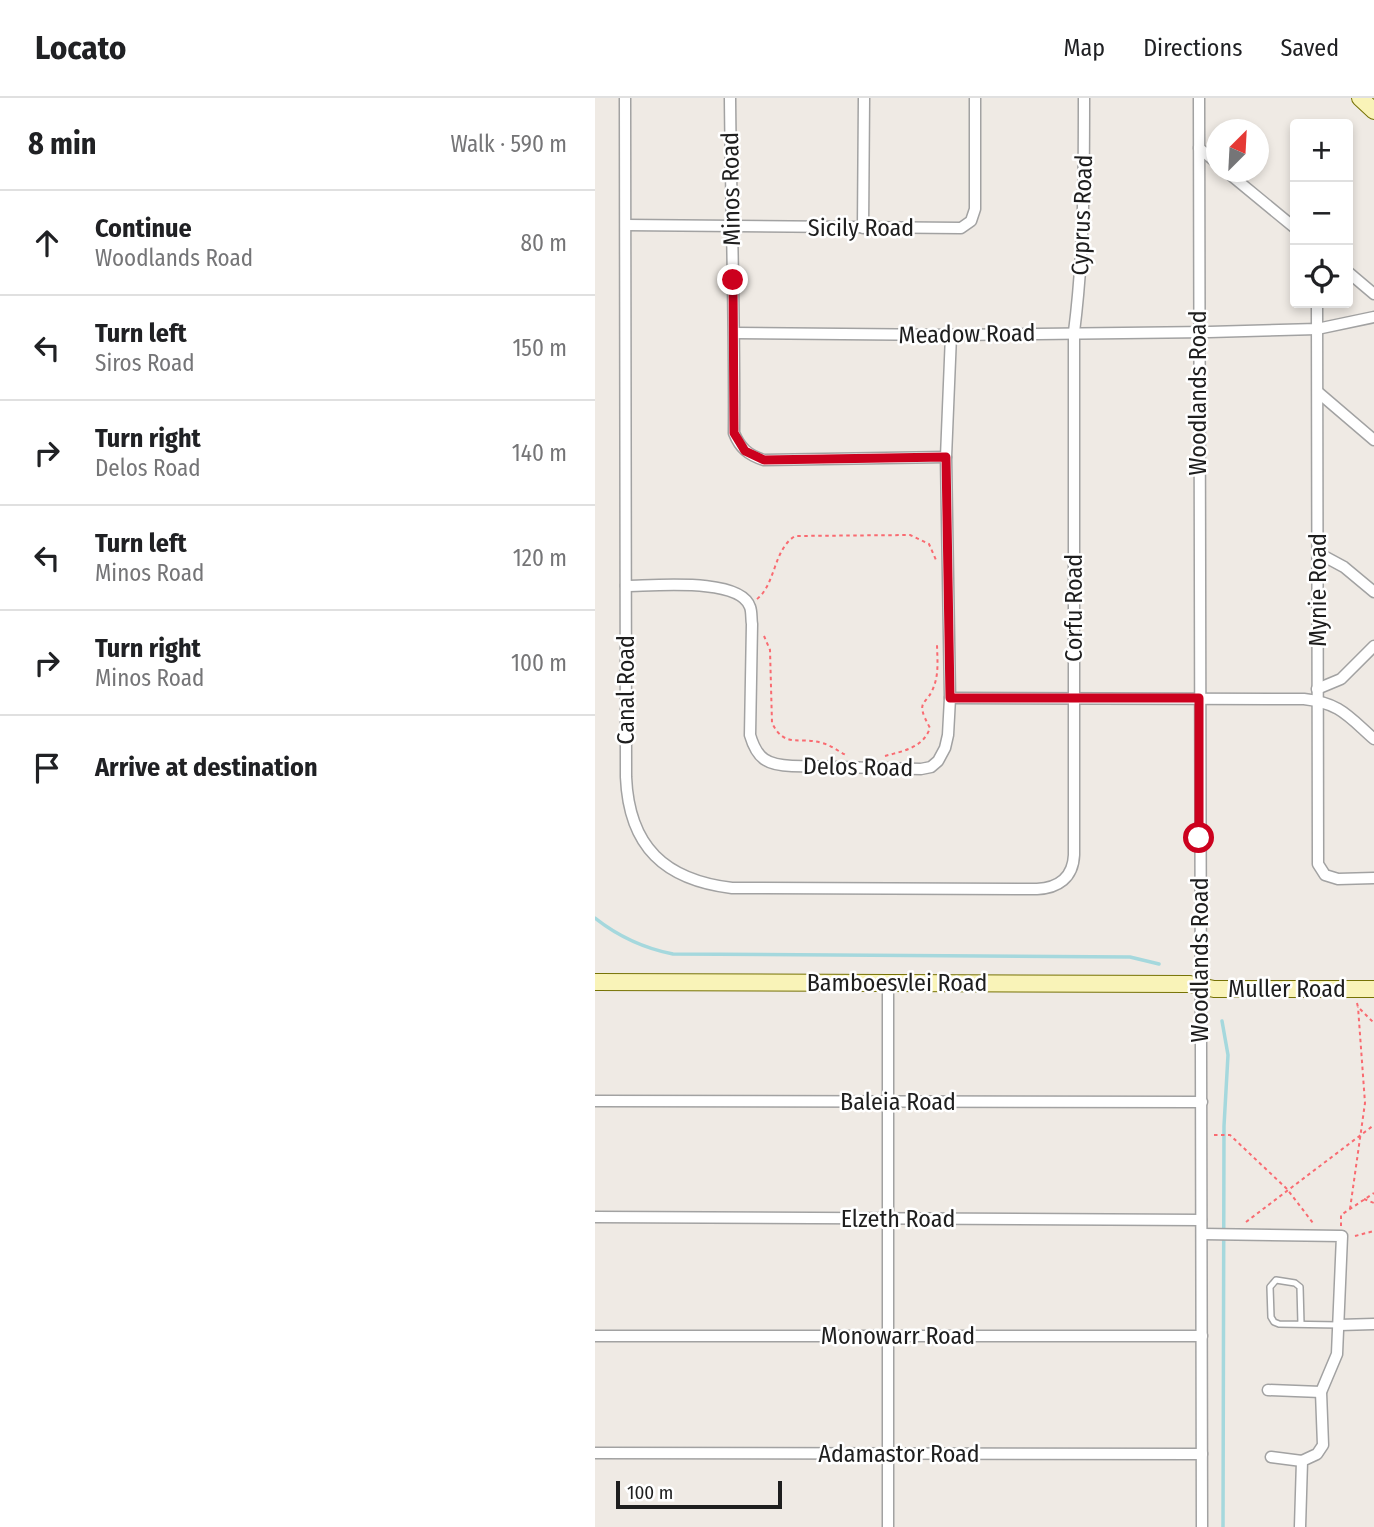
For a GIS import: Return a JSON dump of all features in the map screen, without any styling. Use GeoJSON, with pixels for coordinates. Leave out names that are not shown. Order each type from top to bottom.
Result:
{"type":"FeatureCollection","features":[{"type":"Feature","properties":{"kind":"street","name":"Canal Road"},"geometry":{"type":"LineString","coordinates":[[625,98],[626,777],[628,803],[641,838],[651,852],[672,870],[691,880],[732,888],[1049,888],[1063,881]]}},
{"type":"Feature","properties":{"kind":"street","name":"Minos Road"},"geometry":{"type":"LineString","coordinates":[[730,98],[735,333],[734,433],[745,451],[764,460],[946,457]]}},
{"type":"Feature","properties":{"kind":"street"},"geometry":{"type":"LineString","coordinates":[[863,228],[864,98]]}},
{"type":"Feature","properties":{"kind":"street","name":"Sicily Road"},"geometry":{"type":"LineString","coordinates":[[626,225],[961,228],[971,221],[975,209],[975,98]]}},
{"type":"Feature","properties":{"kind":"street","name":"Cyprus Road"},"geometry":{"type":"LineString","coordinates":[[1074,332],[1082,271],[1085,215],[1084,98]]}},
{"type":"Feature","properties":{"kind":"street","name":"Woodlands Road"},"geometry":{"type":"LineString","coordinates":[[1199,98],[1202,1527]]}},
{"type":"Feature","properties":{"kind":"street"},"geometry":{"type":"LineString","coordinates":[[1199,148],[1206,154]]}},
{"type":"Feature","properties":{"kind":"street"},"geometry":{"type":"LineString","coordinates":[[1239,182],[1290,224]]}},
{"type":"Feature","properties":{"kind":"street"},"geometry":{"type":"LineString","coordinates":[[1353,276],[1374,295]]}},
{"type":"Feature","properties":{"kind":"street","name":"Mynie Road"},"geometry":{"type":"LineString","coordinates":[[1317,308],[1318,863],[1325,874],[1338,878],[1374,878]]}},
{"type":"Feature","properties":{"kind":"street","name":"Meadow Road"},"geometry":{"type":"LineString","coordinates":[[735,333],[951,335],[1198,332],[1317,329],[1374,317]]}},
{"type":"Feature","properties":{"kind":"street","name":"Corfu Road"},"geometry":{"type":"LineString","coordinates":[[1063,881],[1072,870],[1075,855],[1074,332]]}},
{"type":"Feature","properties":{"kind":"street","name":"Delos Road"},"geometry":{"type":"LineString","coordinates":[[746,601],[750,606],[752,624],[750,734],[754,750],[765,760],[776,765],[792,766],[931,767],[946,748],[950,698],[946,457],[951,335]]}},
{"type":"Feature","properties":{"kind":"street"},"geometry":{"type":"LineString","coordinates":[[1319,393],[1374,440]]}},
{"type":"Feature","properties":{"kind":"street"},"geometry":{"type":"LineString","coordinates":[[1318,552],[1344,567],[1374,592]]}},
{"type":"Feature","properties":{"kind":"street"},"geometry":{"type":"LineString","coordinates":[[626,586],[715,586],[727,588],[746,601]]}},
{"type":"Feature","properties":{"kind":"street"},"geometry":{"type":"LineString","coordinates":[[950,698],[1317,695],[1341,679],[1374,646]]}},
{"type":"Feature","properties":{"kind":"street"},"geometry":{"type":"LineString","coordinates":[[1317,695],[1339,708],[1374,739]]}},
{"type":"Feature","properties":{"kind":"street","name":"Bamboesvlei Road"},"geometry":{"type":"LineString","coordinates":[[595,982],[1200,986]]}},
{"type":"Feature","properties":{"kind":"street"},"geometry":{"type":"LineString","coordinates":[[888,983],[888,1527]]}},
{"type":"Feature","properties":{"kind":"street","name":"Muller Road"},"geometry":{"type":"LineString","coordinates":[[1200,986],[1214,989],[1374,989]]}},
{"type":"Feature","properties":{"kind":"street","name":"Baleia Road"},"geometry":{"type":"LineString","coordinates":[[595,1101],[1202,1102]]}},
{"type":"Feature","properties":{"kind":"street","name":"Elzeth Road"},"geometry":{"type":"LineString","coordinates":[[595,1217],[1201,1220]]}},
{"type":"Feature","properties":{"kind":"street"},"geometry":{"type":"LineString","coordinates":[[1202,1234],[1342,1236],[1337,1354],[1321,1392],[1323,1445],[1317,1454],[1303,1461],[1271,1457]]}},
{"type":"Feature","properties":{"kind":"street"},"geometry":{"type":"LineString","coordinates":[[1339,1325],[1374,1324]]}},
{"type":"Feature","properties":{"kind":"street","name":"Monowarr Road"},"geometry":{"type":"LineString","coordinates":[[595,1336],[1202,1336]]}},
{"type":"Feature","properties":{"kind":"street"},"geometry":{"type":"LineString","coordinates":[[1268,1390],[1321,1392]]}},
{"type":"Feature","properties":{"kind":"street","name":"Adamastor Road"},"geometry":{"type":"LineString","coordinates":[[595,1453],[1202,1454]]}},
{"type":"Feature","properties":{"kind":"street"},"geometry":{"type":"LineString","coordinates":[[1300,1527],[1303,1461]]}},
{"type":"Feature","properties":{"kind":"lane"},"geometry":{"type":"LineString","coordinates":[[1301,1324],[1300,1287],[1295,1283],[1276,1280],[1271,1287],[1273,1322],[1301,1324],[1339,1325]]}},
{"type":"Feature","properties":{"kind":"path"},"geometry":{"type":"LineString","coordinates":[[746,601],[760,598],[781,552],[795,536],[910,535],[929,544],[937,566]]}},
{"type":"Feature","properties":{"kind":"path"},"geometry":{"type":"LineString","coordinates":[[762,632],[769,650],[772,723],[778,734],[783,740],[826,743],[850,757]]}},
{"type":"Feature","properties":{"kind":"path"},"geometry":{"type":"LineString","coordinates":[[883,757],[910,750],[929,733],[930,728],[922,713],[922,706],[936,680],[937,642]]}},
{"type":"Feature","properties":{"kind":"path"},"geometry":{"type":"LineString","coordinates":[[1350,1209],[1364,1103],[1356,989]]}},
{"type":"Feature","properties":{"kind":"path"},"geometry":{"type":"LineString","coordinates":[[1358,1007],[1374,1023]]}},
{"type":"Feature","properties":{"kind":"path"},"geometry":{"type":"LineString","coordinates":[[1232,1234],[1287,1189],[1374,1125]]}},
{"type":"Feature","properties":{"kind":"path"},"geometry":{"type":"LineString","coordinates":[[1217,1135],[1230,1135],[1287,1189],[1322,1236]]}},
{"type":"Feature","properties":{"kind":"path"},"geometry":{"type":"LineString","coordinates":[[1342,1236],[1341,1215],[1374,1193]]}},
{"type":"Feature","properties":{"kind":"path"},"geometry":{"type":"LineString","coordinates":[[1363,1199],[1374,1203]]}},
{"type":"Feature","properties":{"kind":"path"},"geometry":{"type":"LineString","coordinates":[[1361,1235],[1374,1231]]}},
{"type":"Feature","properties":{"kind":"waterway"},"geometry":{"type":"LineString","coordinates":[[595,918],[632,941],[673,954],[1130,957],[1159,964]]}},
{"type":"Feature","properties":{"kind":"waterway"},"geometry":{"type":"LineString","coordinates":[[1222,1021],[1228,1055],[1224,1126],[1223,1527]]}},
{"type":"Feature","properties":{"kind":"route"},"geometry":{"type":"LineString","coordinates":[[733,280],[734,433],[745,451],[764,460],[946,457],[950,698],[1199,698],[1199,838]]}}]}
